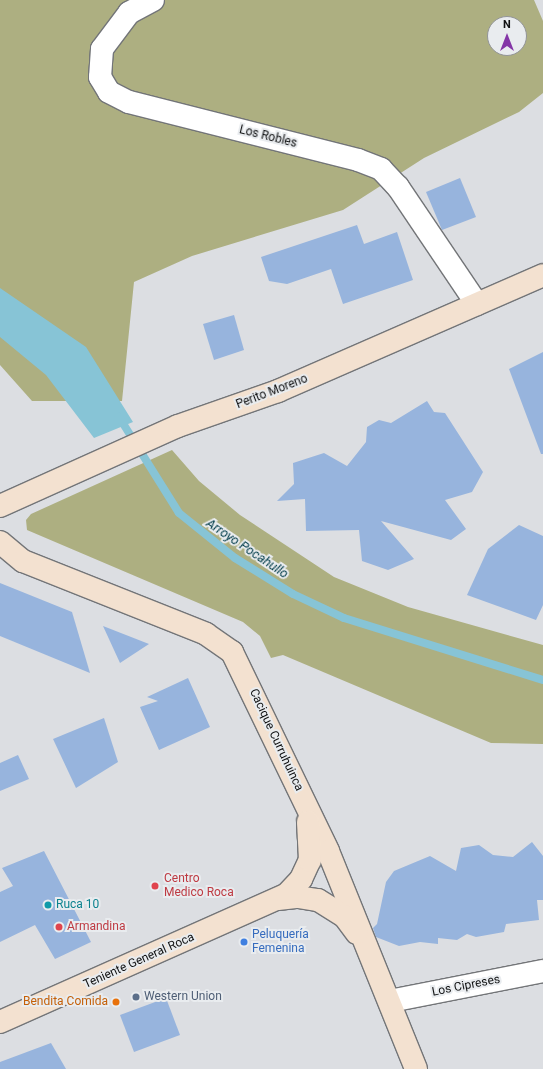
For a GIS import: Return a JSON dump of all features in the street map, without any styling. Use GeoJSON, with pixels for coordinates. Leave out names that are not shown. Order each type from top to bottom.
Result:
{"type":"FeatureCollection","features":[{"type":"Feature","properties":{"kind":"main road","name":"Perito Moreno"},"geometry":{"type":"LineString","coordinates":[[0,506],[164,432],[278,391],[543,276]]}},
{"type":"Feature","properties":{"kind":"main road","name":"Cacique Curruhuinca"},"geometry":{"type":"LineString","coordinates":[[0,542],[23,562],[206,634],[227,647],[241,667],[301,793],[372,954],[416,1069]]}},
{"type":"Feature","properties":{"kind":"main road","name":"Teniente General Roca"},"geometry":{"type":"LineString","coordinates":[[0,1022],[278,899],[295,887],[310,860],[311,840],[301,793]]}},
{"type":"Feature","properties":{"kind":"main road","name":"Teniente General Roca"},"geometry":{"type":"LineString","coordinates":[[278,899],[298,897],[327,904],[344,916],[372,954]]}},
{"type":"Feature","properties":{"kind":"street","name":"Los Robles"},"geometry":{"type":"LineString","coordinates":[[153,0],[129,13],[102,49],[100,77],[109,92],[129,102],[358,160],[381,170],[398,187],[477,304]]}},
{"type":"Feature","properties":{"kind":"street","name":"Los Cipreses"},"geometry":{"type":"LineString","coordinates":[[390,1001],[543,971]]}},
{"type":"Feature","properties":{"kind":"green space"},"geometry":{"type":"Polygon","coordinates":[[[0,0],[534,0],[543,21],[543,93],[519,112],[424,158],[343,210],[192,256],[134,282],[122,401],[32,401],[0,365],[0,0]]]}},
{"type":"Feature","properties":{"kind":"green space"},"geometry":{"type":"Polygon","coordinates":[[[172,450],[199,481],[240,515],[334,577],[408,607],[543,645],[543,744],[491,743],[283,655],[271,658],[260,636],[243,622],[27,530],[26,520],[31,514],[172,450]]]}},
{"type":"Feature","properties":{"kind":"water"},"geometry":{"type":"Polygon","coordinates":[[[0,288],[86,347],[133,422],[94,438],[46,375],[0,337],[0,288]]]}},
{"type":"Feature","properties":{"kind":"building"},"geometry":{"type":"Polygon","coordinates":[[[460,178],[476,217],[442,230],[426,192],[460,178]]]}},
{"type":"Feature","properties":{"kind":"building"},"geometry":{"type":"Polygon","coordinates":[[[357,225],[364,244],[397,232],[413,280],[343,304],[331,269],[287,284],[269,281],[261,257],[357,225]]]}},
{"type":"Feature","properties":{"kind":"building"},"geometry":{"type":"Polygon","coordinates":[[[234,315],[244,350],[214,360],[203,324],[234,315]]]}},
{"type":"Feature","properties":{"kind":"building"},"geometry":{"type":"Polygon","coordinates":[[[543,352],[543,454],[541,454],[509,369],[543,352]]]}},
{"type":"Feature","properties":{"kind":"building"},"geometry":{"type":"Polygon","coordinates":[[[427,401],[434,412],[445,413],[483,472],[472,492],[445,500],[466,529],[451,540],[381,521],[414,559],[388,570],[362,561],[359,530],[306,531],[305,499],[277,501],[294,484],[293,463],[324,453],[347,466],[366,442],[367,427],[379,420],[391,423],[427,401]]]}},
{"type":"Feature","properties":{"kind":"building"},"geometry":{"type":"Polygon","coordinates":[[[519,525],[543,536],[543,605],[536,620],[467,595],[488,549],[519,525]]]}},
{"type":"Feature","properties":{"kind":"building"},"geometry":{"type":"Polygon","coordinates":[[[0,583],[72,612],[90,673],[0,636],[0,583]]]}},
{"type":"Feature","properties":{"kind":"building"},"geometry":{"type":"Polygon","coordinates":[[[103,626],[149,644],[120,663],[103,626]]]}},
{"type":"Feature","properties":{"kind":"building"},"geometry":{"type":"Polygon","coordinates":[[[188,678],[210,727],[159,750],[140,707],[158,701],[147,697],[188,678]]]}},
{"type":"Feature","properties":{"kind":"building"},"geometry":{"type":"Polygon","coordinates":[[[104,718],[118,762],[76,788],[53,739],[104,718]]]}},
{"type":"Feature","properties":{"kind":"building"},"geometry":{"type":"Polygon","coordinates":[[[18,755],[29,779],[0,791],[0,763],[18,755]]]}},
{"type":"Feature","properties":{"kind":"building"},"geometry":{"type":"Polygon","coordinates":[[[532,842],[543,856],[543,900],[537,900],[539,920],[506,924],[504,932],[476,937],[467,934],[457,940],[438,938],[438,944],[420,942],[399,946],[376,937],[373,928],[377,924],[386,882],[394,871],[430,856],[456,871],[461,848],[479,845],[493,855],[513,857],[532,842]]]}},
{"type":"Feature","properties":{"kind":"building","name":"Ruca 10"},"geometry":{"type":"Polygon","coordinates":[[[44,851],[91,942],[55,959],[35,925],[0,942],[0,892],[13,886],[2,868],[44,851]]]}},
{"type":"Feature","properties":{"kind":"building"},"geometry":{"type":"Polygon","coordinates":[[[166,998],[180,1035],[134,1052],[120,1015],[166,998]]]}},
{"type":"Feature","properties":{"kind":"building"},"geometry":{"type":"Polygon","coordinates":[[[51,1043],[66,1069],[0,1069],[0,1062],[51,1043]]]}},
{"type":"Feature","properties":{"kind":"waterway","name":"Arroyo Pocahullo"},"geometry":{"type":"LineString","coordinates":[[119,417],[179,513],[235,558],[293,594],[344,618],[543,680]]}},
{"type":"Feature","properties":{"kind":"place","name":"Centro Medico Roca"},"geometry":{"type":"Point","coordinates":[155,886]}},
{"type":"Feature","properties":{"kind":"place","name":"Ruca 10"},"geometry":{"type":"Point","coordinates":[48,905]}},
{"type":"Feature","properties":{"kind":"place","name":"Armandina"},"geometry":{"type":"Point","coordinates":[59,927]}},
{"type":"Feature","properties":{"kind":"place","name":"Peluquería Femenina"},"geometry":{"type":"Point","coordinates":[244,942]}},
{"type":"Feature","properties":{"kind":"place","name":"Western Union"},"geometry":{"type":"Point","coordinates":[136,997]}},
{"type":"Feature","properties":{"kind":"place","name":"Bendita Comida"},"geometry":{"type":"Point","coordinates":[116,1002]}}]}
